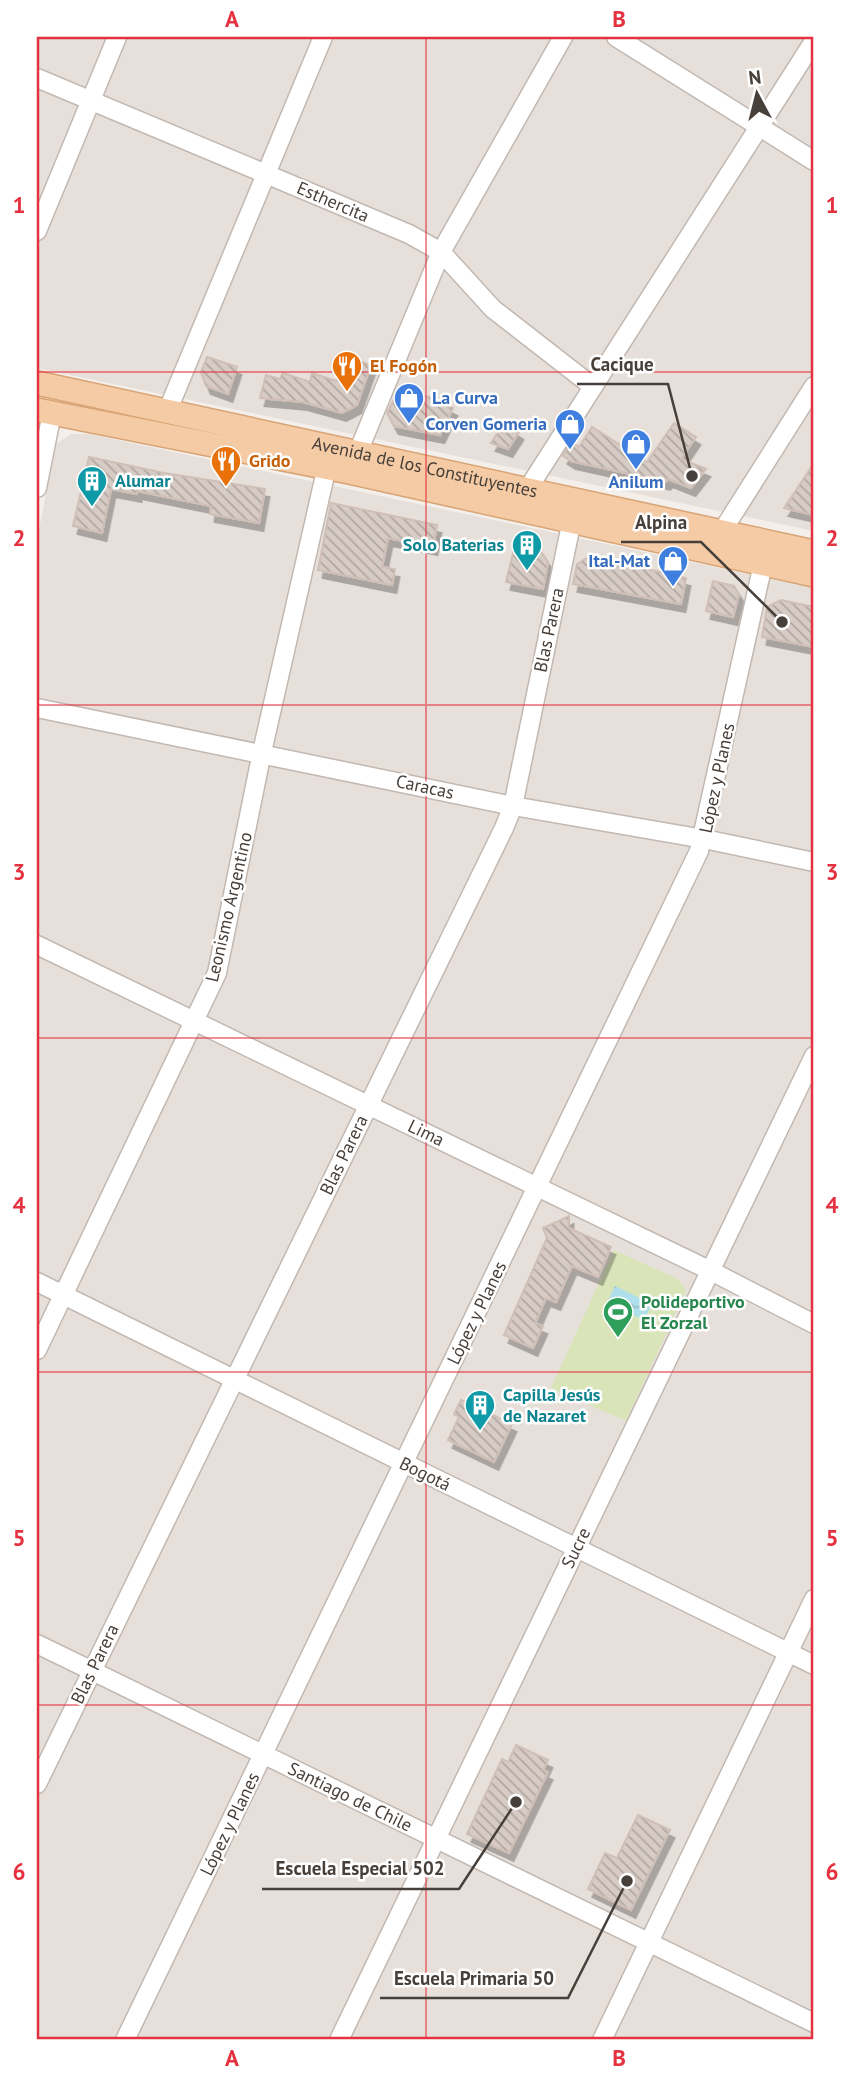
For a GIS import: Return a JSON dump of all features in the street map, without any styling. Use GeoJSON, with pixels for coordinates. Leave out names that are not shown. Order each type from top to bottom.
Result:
{"type":"FeatureCollection","features":[{"type":"Feature","properties":{"kind":"main road","name":"Avenida de los Constituyentes"},"geometry":{"type":"LineString","coordinates":[[37,383],[526,488],[573,511],[763,564],[814,575]]}},
{"type":"Feature","properties":{"kind":"main road","name":"Avenida de los Constituyentes"},"geometry":{"type":"LineString","coordinates":[[44,412],[517,510],[573,511],[721,533],[814,552]]}},
{"type":"Feature","properties":{"kind":"street"},"geometry":{"type":"LineString","coordinates":[[37,231],[117,37]]}},
{"type":"Feature","properties":{"kind":"street"},"geometry":{"type":"LineString","coordinates":[[167,412],[324,37]]}},
{"type":"Feature","properties":{"kind":"street"},"geometry":{"type":"LineString","coordinates":[[327,469],[358,452],[441,252],[563,37]]}},
{"type":"Feature","properties":{"kind":"street"},"geometry":{"type":"LineString","coordinates":[[616,37],[814,161]]}},
{"type":"Feature","properties":{"kind":"street"},"geometry":{"type":"LineString","coordinates":[[517,510],[526,488],[814,41]]}},
{"type":"Feature","properties":{"kind":"street","name":"Esthercita"},"geometry":{"type":"LineString","coordinates":[[37,78],[409,234],[441,252],[494,309],[592,386]]}},
{"type":"Feature","properties":{"kind":"street"},"geometry":{"type":"LineString","coordinates":[[721,533],[814,386]]}},
{"type":"Feature","properties":{"kind":"street"},"geometry":{"type":"LineString","coordinates":[[37,488],[44,412]]}},
{"type":"Feature","properties":{"kind":"street","name":"Leonismo Argentino"},"geometry":{"type":"LineString","coordinates":[[37,1350],[196,1022],[217,973],[262,752],[327,469]]}},
{"type":"Feature","properties":{"kind":"street","name":"Blas Parera"},"geometry":{"type":"LineString","coordinates":[[37,1784],[513,806],[573,511]]}},
{"type":"Feature","properties":{"kind":"street","name":"López y Planes"},"geometry":{"type":"LineString","coordinates":[[125,2040],[704,839],[763,564]]}},
{"type":"Feature","properties":{"kind":"street","name":"Caracas"},"geometry":{"type":"LineString","coordinates":[[37,708],[262,752],[513,806],[704,839],[814,862]]}},
{"type":"Feature","properties":{"kind":"street","name":"Lima"},"geometry":{"type":"LineString","coordinates":[[37,945],[709,1270],[814,1324]]}},
{"type":"Feature","properties":{"kind":"street","name":"Sucre"},"geometry":{"type":"LineString","coordinates":[[340,2040],[814,1056]]}},
{"type":"Feature","properties":{"kind":"street","name":"Bogotá"},"geometry":{"type":"LineString","coordinates":[[37,1282],[814,1665]]}},
{"type":"Feature","properties":{"kind":"street"},"geometry":{"type":"LineString","coordinates":[[602,2040],[814,1599]]}},
{"type":"Feature","properties":{"kind":"street","name":"Santiago de Chile"},"geometry":{"type":"LineString","coordinates":[[37,1644],[814,2024]]}},
{"type":"Feature","properties":{"kind":"shaded area"},"geometry":{"type":"Polygon","coordinates":[[[37,37],[814,37],[814,531],[37,368],[37,37]]]}},
{"type":"Feature","properties":{"kind":"shaded area"},"geometry":{"type":"Polygon","coordinates":[[[71,434],[89,434],[814,588],[814,2040],[37,2040],[37,539],[56,444],[71,434]]]}},
{"type":"Feature","properties":{"kind":"green space","name":"Polideportivo El Zorzal"},"geometry":{"type":"Polygon","coordinates":[[[614,1250],[678,1279],[686,1290],[626,1421],[551,1388],[614,1250]]]}},
{"type":"Feature","properties":{"kind":"water"},"geometry":{"type":"Polygon","coordinates":[[[615,1286],[652,1304],[644,1320],[607,1303],[615,1286]]]}},
{"type":"Feature","properties":{"kind":"building"},"geometry":{"type":"Polygon","coordinates":[[[345,356],[371,365],[357,405],[342,413],[303,402],[260,398],[266,375],[280,379],[283,373],[310,382],[312,373],[336,381],[345,356]]]}},
{"type":"Feature","properties":{"kind":"building"},"geometry":{"type":"Polygon","coordinates":[[[207,357],[237,367],[228,394],[206,386],[201,372],[207,357]]]}},
{"type":"Feature","properties":{"kind":"building"},"geometry":{"type":"Polygon","coordinates":[[[398,391],[430,397],[453,408],[440,435],[394,426],[387,413],[398,391]]]}},
{"type":"Feature","properties":{"kind":"building"},"geometry":{"type":"Polygon","coordinates":[[[505,422],[519,432],[508,449],[491,443],[505,422]]]}},
{"type":"Feature","properties":{"kind":"building"},"geometry":{"type":"Polygon","coordinates":[[[674,423],[696,437],[681,459],[706,469],[691,488],[668,479],[666,482],[571,461],[563,456],[571,442],[579,447],[592,427],[647,462],[674,423]]]}},
{"type":"Feature","properties":{"kind":"building"},"geometry":{"type":"Polygon","coordinates":[[[89,457],[164,473],[265,489],[259,523],[210,514],[211,506],[137,491],[137,494],[111,489],[102,533],[73,526],[89,457]]]}},
{"type":"Feature","properties":{"kind":"building"},"geometry":{"type":"Polygon","coordinates":[[[814,463],[814,515],[784,508],[814,463]]]}},
{"type":"Feature","properties":{"kind":"building"},"geometry":{"type":"Polygon","coordinates":[[[331,503],[437,525],[433,547],[388,538],[382,567],[395,569],[392,585],[318,570],[331,503]]]}},
{"type":"Feature","properties":{"kind":"building","name":"Solo Baterias"},"geometry":{"type":"Polygon","coordinates":[[[515,545],[540,550],[548,562],[543,589],[506,582],[515,545]]]}},
{"type":"Feature","properties":{"kind":"building"},"geometry":{"type":"Polygon","coordinates":[[[590,556],[686,578],[681,604],[573,584],[577,564],[590,556]]]}},
{"type":"Feature","properties":{"kind":"building"},"geometry":{"type":"Polygon","coordinates":[[[713,581],[734,586],[739,594],[733,617],[706,611],[713,581]]]}},
{"type":"Feature","properties":{"kind":"building"},"geometry":{"type":"Polygon","coordinates":[[[781,600],[814,607],[814,647],[762,637],[767,607],[781,600]]]}},
{"type":"Feature","properties":{"kind":"building"},"geometry":{"type":"Polygon","coordinates":[[[569,1216],[569,1228],[611,1247],[598,1277],[572,1266],[556,1302],[546,1298],[535,1323],[543,1326],[533,1348],[504,1335],[547,1238],[543,1228],[569,1216]]]}},
{"type":"Feature","properties":{"kind":"building","name":"Capilla Jesús de Nazaret"},"geometry":{"type":"Polygon","coordinates":[[[461,1400],[512,1424],[494,1462],[448,1440],[459,1417],[454,1414],[461,1400]]]}},
{"type":"Feature","properties":{"kind":"building"},"geometry":{"type":"Polygon","coordinates":[[[516,1745],[548,1760],[543,1770],[548,1772],[509,1853],[467,1834],[502,1759],[508,1762],[516,1745]]]}},
{"type":"Feature","properties":{"kind":"building"},"geometry":{"type":"Polygon","coordinates":[[[638,1815],[670,1830],[631,1910],[588,1889],[605,1853],[617,1858],[638,1815]]]}},
{"type":"Feature","properties":{"kind":"place","name":"El Fogón"},"geometry":{"type":"Point","coordinates":[347,393]}},
{"type":"Feature","properties":{"kind":"place","name":"La Curva"},"geometry":{"type":"Point","coordinates":[409,425]}},
{"type":"Feature","properties":{"kind":"place","name":"Corven Gomeria"},"geometry":{"type":"Point","coordinates":[570,451]}},
{"type":"Feature","properties":{"kind":"place","name":"Anilum"},"geometry":{"type":"Point","coordinates":[636,471]}},
{"type":"Feature","properties":{"kind":"place","name":"Cacique"},"geometry":{"type":"Point","coordinates":[692,476]}},
{"type":"Feature","properties":{"kind":"place","name":"Grido"},"geometry":{"type":"Point","coordinates":[226,488]}},
{"type":"Feature","properties":{"kind":"place","name":"Alumar"},"geometry":{"type":"Point","coordinates":[92,508]}},
{"type":"Feature","properties":{"kind":"place","name":"Solo Baterias"},"geometry":{"type":"Point","coordinates":[527,572]}},
{"type":"Feature","properties":{"kind":"place","name":"Ital-Mat"},"geometry":{"type":"Point","coordinates":[673,588]}},
{"type":"Feature","properties":{"kind":"place","name":"Alpina"},"geometry":{"type":"Point","coordinates":[782,622]}},
{"type":"Feature","properties":{"kind":"place","name":"Polideportivo El Zorzal"},"geometry":{"type":"Point","coordinates":[618,1339]}},
{"type":"Feature","properties":{"kind":"place","name":"Capilla Jesús de Nazaret"},"geometry":{"type":"Point","coordinates":[480,1432]}},
{"type":"Feature","properties":{"kind":"place","name":"Escuela Especial 502"},"geometry":{"type":"Point","coordinates":[516,1802]}},
{"type":"Feature","properties":{"kind":"place","name":"Escuela Primaria 50"},"geometry":{"type":"Point","coordinates":[627,1881]}}]}
